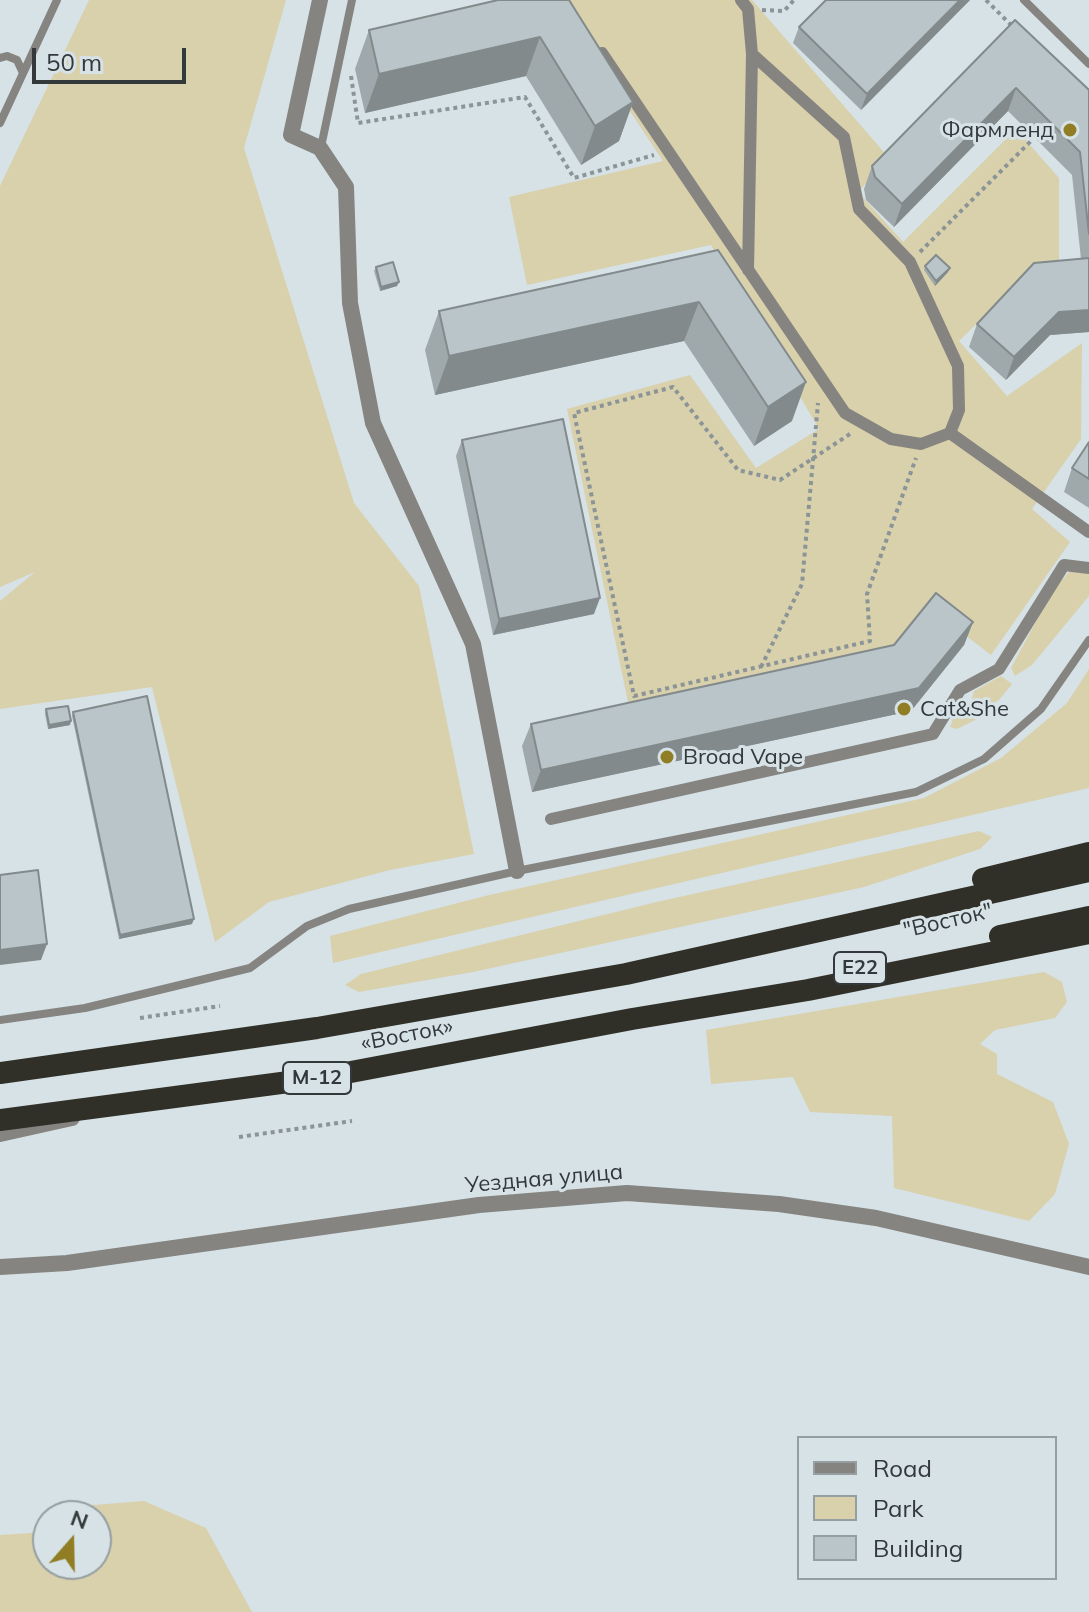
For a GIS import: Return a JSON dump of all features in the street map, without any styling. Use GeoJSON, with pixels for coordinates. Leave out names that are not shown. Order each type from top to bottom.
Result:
{"type":"FeatureCollection","features":[{"type":"Feature","properties":{"kind":"highway"},"geometry":{"type":"LineString","coordinates":[[626,974],[817,920],[1089,853]]}},
{"type":"Feature","properties":{"kind":"highway"},"geometry":{"type":"LineString","coordinates":[[626,974],[1089,871]]}},
{"type":"Feature","properties":{"kind":"highway","name":"\"Восток\""},"geometry":{"type":"LineString","coordinates":[[632,1019],[1089,917]]}},
{"type":"Feature","properties":{"kind":"highway"},"geometry":{"type":"LineString","coordinates":[[632,1019],[808,990],[1089,933]]}},
{"type":"Feature","properties":{"kind":"highway","name":"«Восток»"},"geometry":{"type":"LineString","coordinates":[[0,1073],[317,1028],[626,974]]}},
{"type":"Feature","properties":{"kind":"highway","name":"«Восток»"},"geometry":{"type":"LineString","coordinates":[[0,1120],[319,1078],[632,1019]]}},
{"type":"Feature","properties":{"kind":"street"},"geometry":{"type":"LineString","coordinates":[[320,0],[291,135],[320,148],[346,187],[350,303],[373,423],[473,644],[517,871]]}},
{"type":"Feature","properties":{"kind":"street"},"geometry":{"type":"LineString","coordinates":[[744,4],[752,54],[748,270]]}},
{"type":"Feature","properties":{"kind":"street"},"geometry":{"type":"LineString","coordinates":[[591,37],[845,413],[891,439],[921,444],[950,433],[959,410],[958,366],[910,262],[859,209],[844,137],[752,54]]}},
{"type":"Feature","properties":{"kind":"street"},"geometry":{"type":"LineString","coordinates":[[950,433],[1089,532]]}},
{"type":"Feature","properties":{"kind":"street"},"geometry":{"type":"LineString","coordinates":[[551,819],[933,734],[960,690],[999,669],[1064,565],[1089,568]]}},
{"type":"Feature","properties":{"kind":"street"},"geometry":{"type":"LineString","coordinates":[[0,1134],[45,1127],[108,1107]]}},
{"type":"Feature","properties":{"kind":"street","name":"Уездная улица"},"geometry":{"type":"LineString","coordinates":[[3,1268],[67,1263],[479,1205],[627,1193],[779,1204],[876,1218],[1089,1267]]}},
{"type":"Feature","properties":{"kind":"lane"},"geometry":{"type":"LineString","coordinates":[[0,123],[57,0]]}},
{"type":"Feature","properties":{"kind":"lane"},"geometry":{"type":"LineString","coordinates":[[320,148],[352,0]]}},
{"type":"Feature","properties":{"kind":"lane"},"geometry":{"type":"LineString","coordinates":[[1024,0],[1089,64]]}},
{"type":"Feature","properties":{"kind":"lane"},"geometry":{"type":"LineString","coordinates":[[0,58],[7,56],[17,60],[23,74]]}},
{"type":"Feature","properties":{"kind":"lane"},"geometry":{"type":"LineString","coordinates":[[0,1020],[85,1008],[250,968],[307,926],[349,909],[517,871],[916,792],[984,759],[1041,709],[1089,640]]}},
{"type":"Feature","properties":{"kind":"path"},"geometry":{"type":"LineString","coordinates":[[744,4],[784,11],[794,0]]}},
{"type":"Feature","properties":{"kind":"path"},"geometry":{"type":"LineString","coordinates":[[986,0],[1017,31]]}},
{"type":"Feature","properties":{"kind":"path"},"geometry":{"type":"LineString","coordinates":[[350,72],[358,123],[525,97],[574,178],[668,151]]}},
{"type":"Feature","properties":{"kind":"path"},"geometry":{"type":"LineString","coordinates":[[910,262],[1032,140]]}},
{"type":"Feature","properties":{"kind":"path"},"geometry":{"type":"LineString","coordinates":[[761,667],[802,584],[821,378]]}},
{"type":"Feature","properties":{"kind":"path"},"geometry":{"type":"LineString","coordinates":[[865,424],[780,480],[738,470],[673,387],[574,413],[634,696],[870,641],[867,594],[921,444]]}},
{"type":"Feature","properties":{"kind":"path"},"geometry":{"type":"LineString","coordinates":[[140,1018],[220,1006]]}},
{"type":"Feature","properties":{"kind":"path"},"geometry":{"type":"LineString","coordinates":[[239,1137],[352,1121]]}},
{"type":"Feature","properties":{"kind":"green space"},"geometry":{"type":"Polygon","coordinates":[[[89,0],[286,0],[244,148],[354,503],[419,586],[474,854],[390,870],[269,902],[215,942],[152,687],[0,709],[0,601],[35,572],[0,587],[0,186],[89,0]]]}},
{"type":"Feature","properties":{"kind":"green space"},"geometry":{"type":"Polygon","coordinates":[[[521,0],[752,0],[889,158],[858,192],[903,242],[1016,129],[1059,178],[1059,273],[1021,280],[959,341],[1007,396],[1082,343],[1081,439],[1032,509],[1070,542],[991,655],[926,605],[880,661],[628,702],[567,409],[690,375],[756,468],[819,429],[711,245],[527,285],[509,197],[663,161],[563,10],[521,0]]]}},
{"type":"Feature","properties":{"kind":"green space"},"geometry":{"type":"Polygon","coordinates":[[[1070,571],[1089,571],[1089,596],[1032,665],[1015,676],[1011,668],[1053,590],[1070,571]]]}},
{"type":"Feature","properties":{"kind":"green space"},"geometry":{"type":"Polygon","coordinates":[[[1089,669],[1089,788],[333,963],[330,936],[485,896],[924,798],[1001,758],[1067,703],[1089,669]]]}},
{"type":"Feature","properties":{"kind":"green space"},"geometry":{"type":"Polygon","coordinates":[[[1001,676],[1012,684],[999,700],[991,705],[972,698],[974,691],[1001,676]]]}},
{"type":"Feature","properties":{"kind":"green space"},"geometry":{"type":"Polygon","coordinates":[[[968,704],[979,710],[975,720],[957,729],[950,727],[956,711],[968,704]]]}},
{"type":"Feature","properties":{"kind":"green space"},"geometry":{"type":"Polygon","coordinates":[[[979,831],[992,837],[980,849],[864,887],[473,972],[359,992],[345,985],[361,974],[661,901],[979,831]]]}},
{"type":"Feature","properties":{"kind":"green space"},"geometry":{"type":"Polygon","coordinates":[[[1044,972],[1062,982],[1067,1002],[1055,1018],[995,1030],[980,1044],[997,1054],[997,1074],[1053,1102],[1069,1144],[1055,1194],[1029,1221],[894,1188],[892,1116],[810,1112],[793,1077],[711,1084],[706,1030],[1044,972]]]}},
{"type":"Feature","properties":{"kind":"green space"},"geometry":{"type":"Polygon","coordinates":[[[144,1501],[206,1528],[252,1612],[0,1612],[0,1535],[32,1533],[32,1580],[112,1580],[112,1504],[144,1501]]]}},
{"type":"Feature","properties":{"kind":"building"},"geometry":{"type":"Polygon","coordinates":[[[498,0],[569,0],[633,102],[595,126],[540,37],[379,74],[369,30],[498,0]]]}},
{"type":"Feature","properties":{"kind":"building"},"geometry":{"type":"Polygon","coordinates":[[[826,0],[960,0],[867,94],[799,27],[826,0]]]}},
{"type":"Feature","properties":{"kind":"building"},"geometry":{"type":"Polygon","coordinates":[[[1015,20],[1089,90],[1089,234],[1080,152],[1016,88],[902,204],[875,177],[872,166],[1015,20]]]}},
{"type":"Feature","properties":{"kind":"building"},"geometry":{"type":"Polygon","coordinates":[[[718,250],[806,382],[768,407],[699,302],[449,356],[439,311],[718,250]]]}},
{"type":"Feature","properties":{"kind":"building"},"geometry":{"type":"Polygon","coordinates":[[[936,255],[950,268],[936,281],[925,266],[936,255]]]}},
{"type":"Feature","properties":{"kind":"building"},"geometry":{"type":"Polygon","coordinates":[[[1089,258],[1089,310],[1059,312],[1014,357],[977,324],[1034,263],[1089,258]]]}},
{"type":"Feature","properties":{"kind":"building"},"geometry":{"type":"Polygon","coordinates":[[[393,262],[399,282],[381,287],[376,267],[393,262]]]}},
{"type":"Feature","properties":{"kind":"building"},"geometry":{"type":"Polygon","coordinates":[[[563,419],[600,598],[499,619],[462,440],[563,419]]]}},
{"type":"Feature","properties":{"kind":"building"},"geometry":{"type":"Polygon","coordinates":[[[1089,442],[1089,479],[1072,468],[1089,442]]]}},
{"type":"Feature","properties":{"kind":"building"},"geometry":{"type":"Polygon","coordinates":[[[936,593],[973,622],[919,688],[541,770],[531,724],[894,645],[936,593]]]}},
{"type":"Feature","properties":{"kind":"building"},"geometry":{"type":"Polygon","coordinates":[[[147,696],[194,919],[120,935],[73,712],[147,696]]]}},
{"type":"Feature","properties":{"kind":"building"},"geometry":{"type":"Polygon","coordinates":[[[68,706],[71,721],[49,725],[46,709],[68,706]]]}},
{"type":"Feature","properties":{"kind":"building"},"geometry":{"type":"Polygon","coordinates":[[[38,870],[47,944],[0,950],[0,875],[38,870]]]}},
{"type":"Feature","properties":{"kind":"place","name":"Фармленд"},"geometry":{"type":"Point","coordinates":[1070,130]}},
{"type":"Feature","properties":{"kind":"place","name":"Cat&She"},"geometry":{"type":"Point","coordinates":[904,709]}},
{"type":"Feature","properties":{"kind":"place","name":"Broad Vape"},"geometry":{"type":"Point","coordinates":[667,757]}}]}
